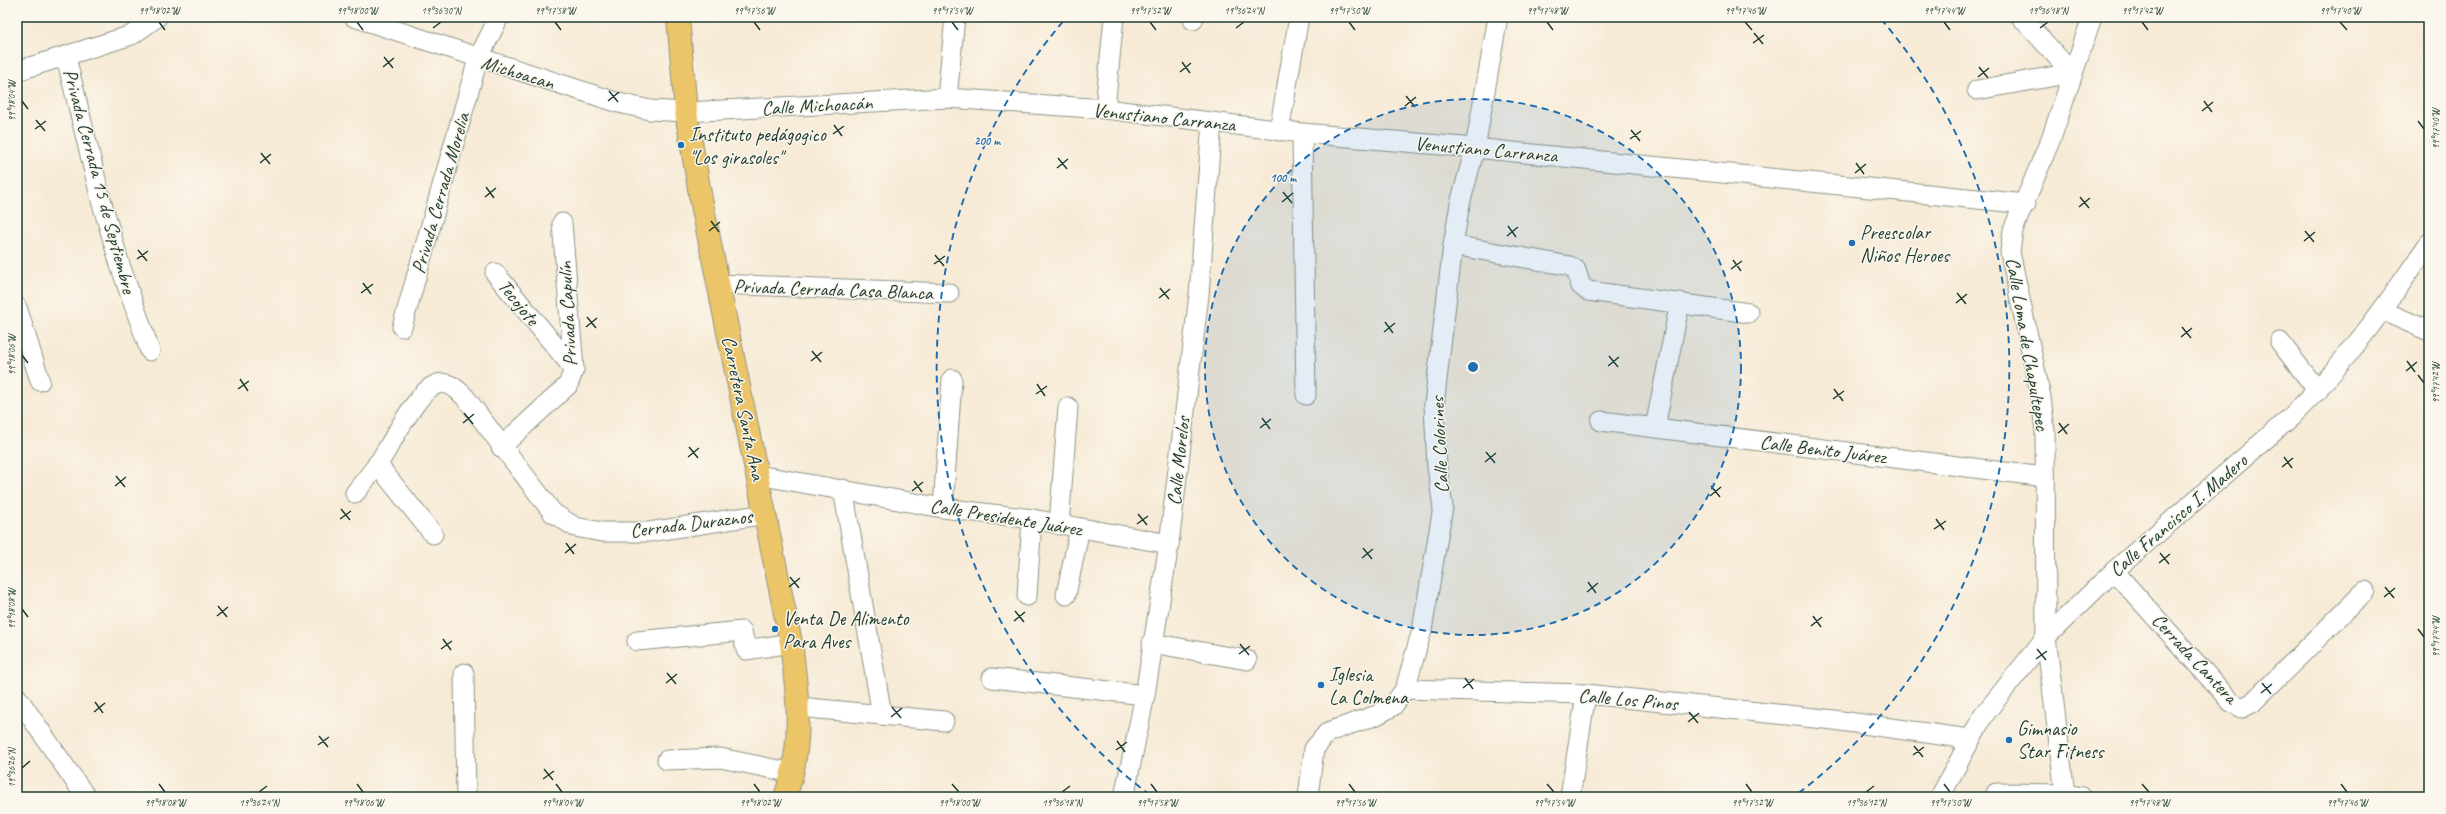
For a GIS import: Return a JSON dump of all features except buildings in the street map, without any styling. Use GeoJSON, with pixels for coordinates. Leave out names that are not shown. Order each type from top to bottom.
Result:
{"type":"FeatureCollection","features":[{"type":"Feature","properties":{"kind":"main road","name":"Carretera Santa Ana"},"geometry":{"type":"LineString","coordinates":[[678,17],[686,112],[718,284],[766,514],[791,643],[799,707],[793,774],[785,797]]}},
{"type":"Feature","properties":{"kind":"street"},"geometry":{"type":"LineString","coordinates":[[17,71],[66,57],[132,35],[157,17]]}},
{"type":"Feature","properties":{"kind":"street","name":"Michoacan"},"geometry":{"type":"LineString","coordinates":[[354,17],[478,59],[619,103],[650,110],[686,112]]}},
{"type":"Feature","properties":{"kind":"street","name":"Privada Cerrada Morelia"},"geometry":{"type":"LineString","coordinates":[[402,327],[478,59],[500,17]]}},
{"type":"Feature","properties":{"kind":"street"},"geometry":{"type":"LineString","coordinates":[[947,98],[955,17]]}},
{"type":"Feature","properties":{"kind":"street"},"geometry":{"type":"LineString","coordinates":[[1105,110],[1114,17]]}},
{"type":"Feature","properties":{"kind":"street"},"geometry":{"type":"LineString","coordinates":[[1279,130],[1299,17]]}},
{"type":"Feature","properties":{"kind":"street","name":"Calle Colorines"},"geometry":{"type":"LineString","coordinates":[[1308,797],[1314,749],[1328,732],[1377,715],[1393,706],[1405,688],[1422,630],[1442,507],[1437,467],[1434,405],[1453,245],[1460,204],[1475,148],[1498,17]]}},
{"type":"Feature","properties":{"kind":"street"},"geometry":{"type":"LineString","coordinates":[[2021,17],[2072,73]]}},
{"type":"Feature","properties":{"kind":"street","name":"Calle Loma de Chapultepec"},"geometry":{"type":"LineString","coordinates":[[2074,795],[2046,637],[2045,431],[2041,397],[2010,252],[2013,230],[2026,204],[2052,136],[2092,17]]}},
{"type":"Feature","properties":{"kind":"street","name":"Privada Cerrada 15 de Septiembre"},"geometry":{"type":"LineString","coordinates":[[66,57],[101,200],[120,265],[150,351]]}},
{"type":"Feature","properties":{"kind":"street"},"geometry":{"type":"LineString","coordinates":[[1977,90],[2072,73]]}},
{"type":"Feature","properties":{"kind":"street","name":"Calle Michoacán"},"geometry":{"type":"LineString","coordinates":[[686,112],[947,98]]}},
{"type":"Feature","properties":{"kind":"street","name":"Venustiano Carranza"},"geometry":{"type":"LineString","coordinates":[[947,98],[1105,110],[1302,133],[1475,148],[2026,204]]}},
{"type":"Feature","properties":{"kind":"street","name":"Calle Morelos"},"geometry":{"type":"LineString","coordinates":[[1124,797],[1145,695],[1152,643],[1169,544],[1199,295],[1212,122]]}},
{"type":"Feature","properties":{"kind":"street"},"geometry":{"type":"LineString","coordinates":[[1302,133],[1306,395]]}},
{"type":"Feature","properties":{"kind":"street","name":"Privada Capulín"},"geometry":{"type":"LineString","coordinates":[[500,447],[568,386],[574,369],[562,223]]}},
{"type":"Feature","properties":{"kind":"street","name":"Calle Francisco I. Madero"},"geometry":{"type":"LineString","coordinates":[[1940,797],[1969,739],[1983,716],[2046,637],[2114,571],[2291,417],[2318,391],[2383,311],[2429,243]]}},
{"type":"Feature","properties":{"kind":"street"},"geometry":{"type":"LineString","coordinates":[[1453,245],[1570,266],[1576,270],[1581,286],[1588,291],[1680,302],[1749,313]]}},
{"type":"Feature","properties":{"kind":"street","name":"Tecojote"},"geometry":{"type":"LineString","coordinates":[[495,273],[574,369]]}},
{"type":"Feature","properties":{"kind":"street","name":"Privada Cerrada Casa Blanca"},"geometry":{"type":"LineString","coordinates":[[718,284],[949,293]]}},
{"type":"Feature","properties":{"kind":"street"},"geometry":{"type":"LineString","coordinates":[[1655,427],[1680,302]]}},
{"type":"Feature","properties":{"kind":"street"},"geometry":{"type":"LineString","coordinates":[[17,307],[40,381]]}},
{"type":"Feature","properties":{"kind":"street"},"geometry":{"type":"LineString","coordinates":[[2383,311],[2429,331]]}},
{"type":"Feature","properties":{"kind":"street"},"geometry":{"type":"LineString","coordinates":[[2280,342],[2318,391]]}},
{"type":"Feature","properties":{"kind":"street"},"geometry":{"type":"LineString","coordinates":[[943,508],[952,379]]}},
{"type":"Feature","properties":{"kind":"street","name":"Cerrada Duraznos"},"geometry":{"type":"LineString","coordinates":[[377,464],[422,395],[432,386],[444,383],[454,386],[465,397],[500,447],[553,513],[575,527],[602,532],[649,532],[766,514]]}},
{"type":"Feature","properties":{"kind":"street"},"geometry":{"type":"LineString","coordinates":[[1060,524],[1068,407]]}},
{"type":"Feature","properties":{"kind":"street","name":"Calle Benito Juárez"},"geometry":{"type":"LineString","coordinates":[[1601,421],[2045,477]]}},
{"type":"Feature","properties":{"kind":"street"},"geometry":{"type":"LineString","coordinates":[[355,493],[377,464],[433,534]]}},
{"type":"Feature","properties":{"kind":"street","name":"Calle Presidente Juárez"},"geometry":{"type":"LineString","coordinates":[[758,475],[943,508],[1032,519],[1169,544]]}},
{"type":"Feature","properties":{"kind":"street"},"geometry":{"type":"LineString","coordinates":[[843,489],[882,715]]}},
{"type":"Feature","properties":{"kind":"street"},"geometry":{"type":"LineString","coordinates":[[1027,596],[1032,519]]}},
{"type":"Feature","properties":{"kind":"street"},"geometry":{"type":"LineString","coordinates":[[1066,595],[1080,528]]}},
{"type":"Feature","properties":{"kind":"street","name":"Cerrada Cantera"},"geometry":{"type":"LineString","coordinates":[[2114,571],[2231,702],[2242,708],[2252,703],[2365,591]]}},
{"type":"Feature","properties":{"kind":"street"},"geometry":{"type":"LineString","coordinates":[[638,641],[742,631],[746,650],[791,643]]}},
{"type":"Feature","properties":{"kind":"street"},"geometry":{"type":"LineString","coordinates":[[1152,643],[1247,660]]}},
{"type":"Feature","properties":{"kind":"street"},"geometry":{"type":"LineString","coordinates":[[464,673],[466,797]]}},
{"type":"Feature","properties":{"kind":"street"},"geometry":{"type":"LineString","coordinates":[[992,678],[1145,695]]}},
{"type":"Feature","properties":{"kind":"street","name":"Calle Los Pinos"},"geometry":{"type":"LineString","coordinates":[[1405,688],[1586,694],[1834,720],[1969,739]]}},
{"type":"Feature","properties":{"kind":"street"},"geometry":{"type":"LineString","coordinates":[[1570,797],[1586,694]]}},
{"type":"Feature","properties":{"kind":"street"},"geometry":{"type":"LineString","coordinates":[[17,697],[86,797]]}},
{"type":"Feature","properties":{"kind":"street"},"geometry":{"type":"LineString","coordinates":[[799,707],[944,721]]}},
{"type":"Feature","properties":{"kind":"street"},"geometry":{"type":"LineString","coordinates":[[667,760],[720,758],[793,774]]}},
{"type":"Feature","properties":{"kind":"street"},"geometry":{"type":"LineString","coordinates":[[1996,793],[2074,795]]}},
{"type":"Feature","properties":{"kind":"place","name":"Instituto pedágogico \"Los girasoles\""},"geometry":{"type":"Point","coordinates":[681,145]}},
{"type":"Feature","properties":{"kind":"place","name":"Preescolar Niños Heroes"},"geometry":{"type":"Point","coordinates":[1852,243]}},
{"type":"Feature","properties":{"kind":"place","name":"Venta De Alimento Para Aves"},"geometry":{"type":"Point","coordinates":[775,629]}},
{"type":"Feature","properties":{"kind":"place","name":"Iglesia La Colmena"},"geometry":{"type":"Point","coordinates":[1321,685]}},
{"type":"Feature","properties":{"kind":"place","name":"Gimnasio Star Fitness"},"geometry":{"type":"Point","coordinates":[2009,740]}}]}
